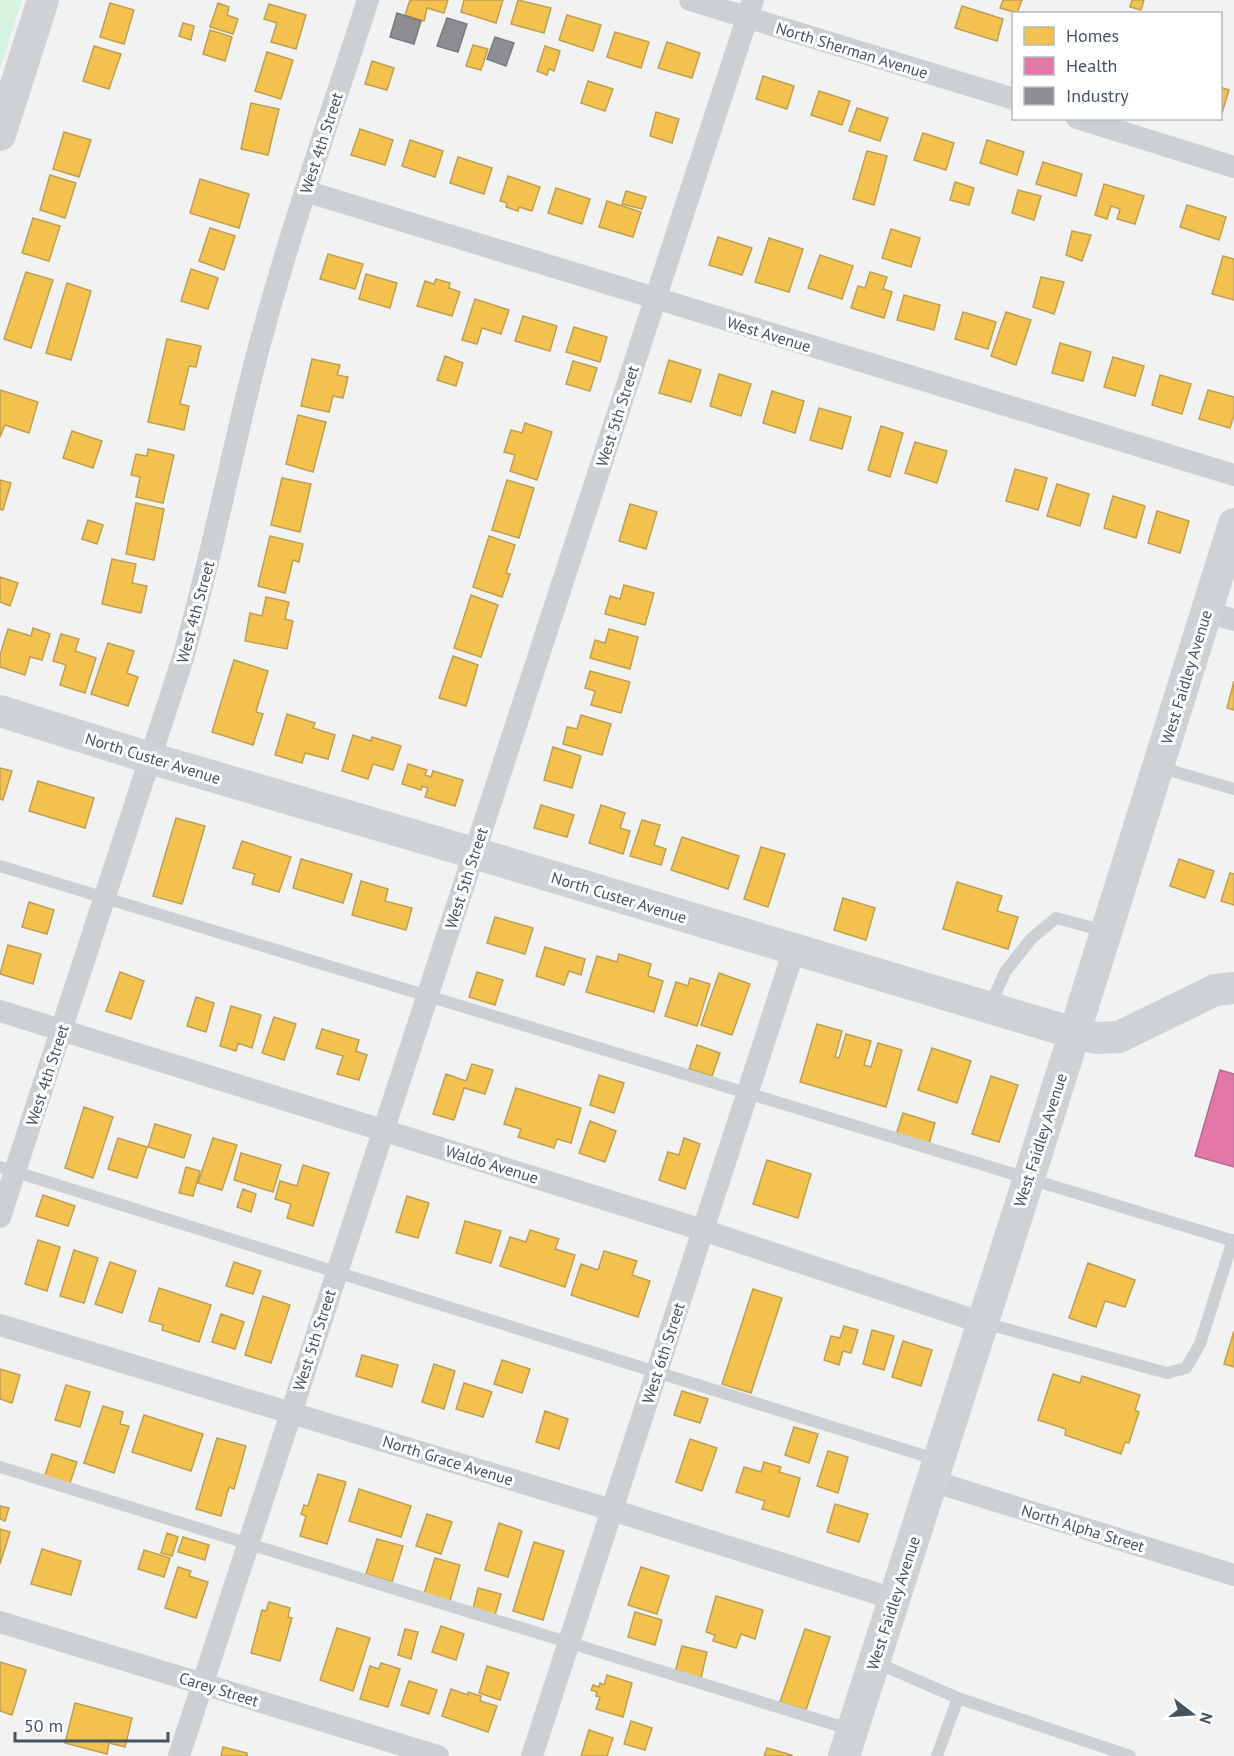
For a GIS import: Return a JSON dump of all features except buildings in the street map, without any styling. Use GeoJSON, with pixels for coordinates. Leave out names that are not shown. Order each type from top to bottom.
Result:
{"type":"FeatureCollection","features":[{"type":"Feature","properties":{"kind":"street"},"geometry":{"type":"LineString","coordinates":[[0,135],[43,0]]}},
{"type":"Feature","properties":{"kind":"street","name":"West 4th Street"},"geometry":{"type":"LineString","coordinates":[[0,1217],[8,1169],[63,1029],[194,618],[253,370],[305,191],[368,0]]}},
{"type":"Feature","properties":{"kind":"street","name":"North Sherman Avenue"},"geometry":{"type":"LineString","coordinates":[[690,0],[751,9],[1012,98]]}},
{"type":"Feature","properties":{"kind":"street","name":"West 5th Street"},"geometry":{"type":"LineString","coordinates":[[179,1756],[751,9]]}},
{"type":"Feature","properties":{"kind":"street"},"geometry":{"type":"LineString","coordinates":[[1083,120],[1234,167]]}},
{"type":"Feature","properties":{"kind":"street","name":"West Avenue"},"geometry":{"type":"LineString","coordinates":[[305,191],[1234,475]]}},
{"type":"Feature","properties":{"kind":"street","name":"West Faidley Avenue"},"geometry":{"type":"LineString","coordinates":[[848,1743],[1158,766],[1220,616],[1234,524]]}},
{"type":"Feature","properties":{"kind":"street","name":"North Custer Avenue"},"geometry":{"type":"LineString","coordinates":[[0,711],[150,758],[1074,1033],[1097,1038],[1119,1037],[1215,990],[1234,988]]}},
{"type":"Feature","properties":{"kind":"street","name":"West 6th Street"},"geometry":{"type":"LineString","coordinates":[[532,1756],[794,950]]}},
{"type":"Feature","properties":{"kind":"street","name":"Waldo Avenue"},"geometry":{"type":"LineString","coordinates":[[0,1011],[703,1230],[983,1323]]}},
{"type":"Feature","properties":{"kind":"street","name":"North Grace Avenue"},"geometry":{"type":"LineString","coordinates":[[0,1325],[612,1510],[894,1599]]}},
{"type":"Feature","properties":{"kind":"street","name":"North Alpha Street"},"geometry":{"type":"LineString","coordinates":[[936,1470],[1234,1575]]}},
{"type":"Feature","properties":{"kind":"street","name":"Carey Street"},"geometry":{"type":"LineString","coordinates":[[0,1622],[438,1756]]}},
{"type":"Feature","properties":{"kind":"lane"},"geometry":{"type":"LineString","coordinates":[[1158,766],[1234,789]]}},
{"type":"Feature","properties":{"kind":"lane"},"geometry":{"type":"LineString","coordinates":[[0,866],[1233,1241],[1200,1344],[1186,1368],[1167,1373],[983,1323]]}},
{"type":"Feature","properties":{"kind":"lane"},"geometry":{"type":"LineString","coordinates":[[989,1008],[1005,972],[1031,939],[1056,918],[1106,931]]}},
{"type":"Feature","properties":{"kind":"lane"},"geometry":{"type":"LineString","coordinates":[[8,1169],[657,1372],[936,1470]]}},
{"type":"Feature","properties":{"kind":"lane"},"geometry":{"type":"LineString","coordinates":[[0,1467],[569,1643],[848,1743]]}},
{"type":"Feature","properties":{"kind":"lane"},"geometry":{"type":"LineString","coordinates":[[874,1662],[958,1698],[1130,1756]]}},
{"type":"Feature","properties":{"kind":"lane"},"geometry":{"type":"LineString","coordinates":[[938,1756],[958,1698]]}},
{"type":"Feature","properties":{"kind":"green space"},"geometry":{"type":"Polygon","coordinates":[[[0,0],[22,0],[0,68],[0,0]]]}}]}
